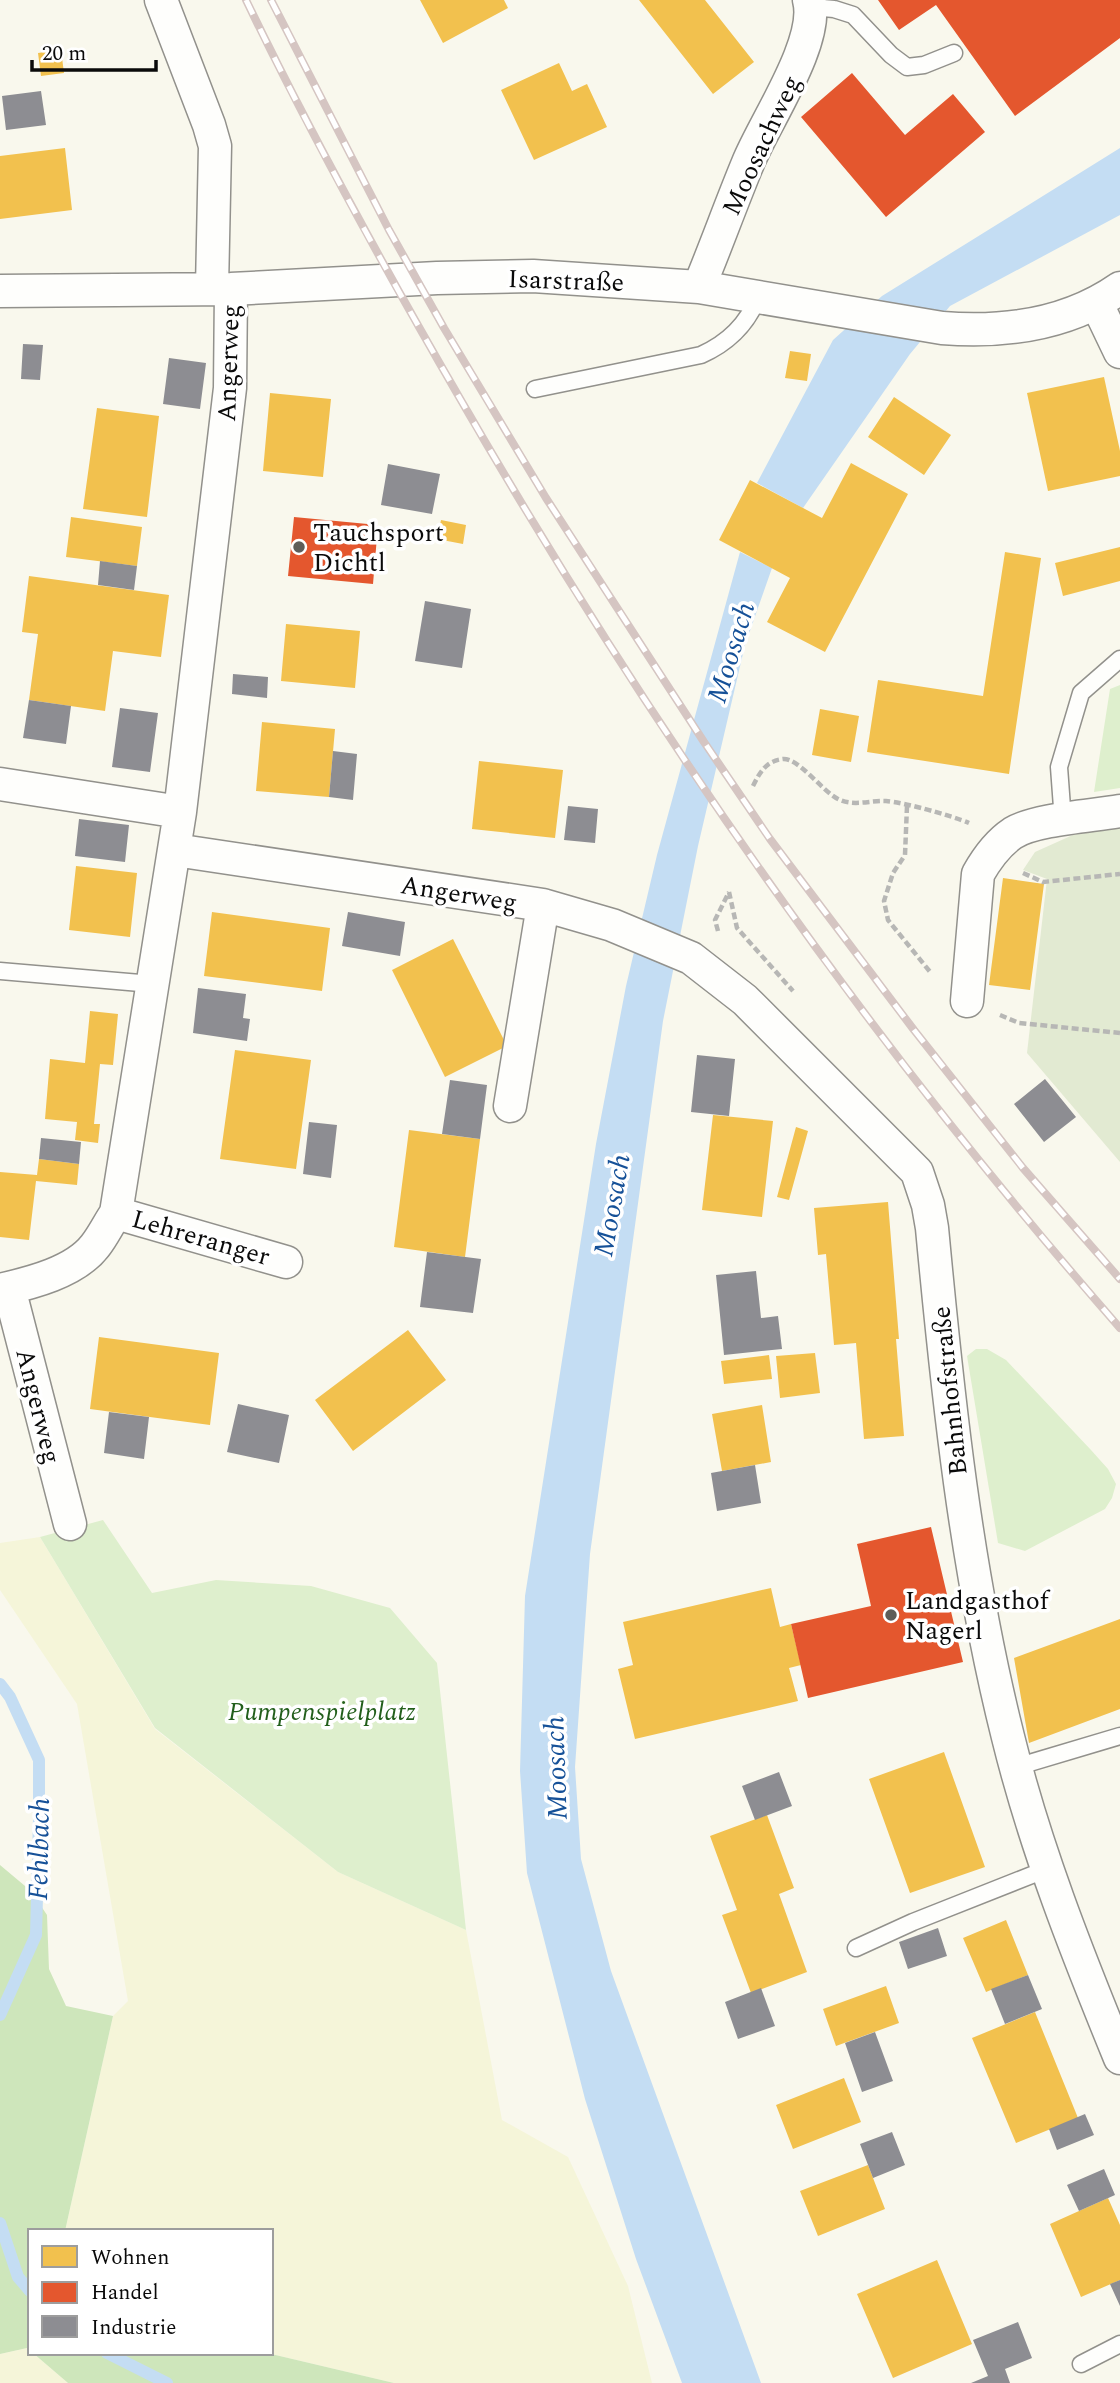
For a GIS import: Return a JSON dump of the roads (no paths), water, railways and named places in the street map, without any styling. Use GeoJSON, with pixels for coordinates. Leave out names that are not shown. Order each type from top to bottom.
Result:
{"type":"FeatureCollection","features":[{"type":"Feature","properties":{"kind":"street","name":"Angerweg"},"geometry":{"type":"LineString","coordinates":[[70,1524],[5,1289],[48,1278],[68,1267],[93,1248],[116,1213],[175,850],[230,388],[221,288],[215,146],[161,0]]}},
{"type":"Feature","properties":{"kind":"street","name":"Moosachweg"},"geometry":{"type":"LineString","coordinates":[[699,287],[748,161],[797,65],[810,4]]}},
{"type":"Feature","properties":{"kind":"street","name":"Isarstraße"},"geometry":{"type":"LineString","coordinates":[[0,291],[221,288],[533,276],[699,287],[844,313],[975,331],[1009,329],[1047,321],[1108,296]]}},
{"type":"Feature","properties":{"kind":"street"},"geometry":{"type":"LineString","coordinates":[[1108,296],[1120,352]]}},
{"type":"Feature","properties":{"kind":"street"},"geometry":{"type":"LineString","coordinates":[[0,784],[180,812]]}},
{"type":"Feature","properties":{"kind":"street"},"geometry":{"type":"LineString","coordinates":[[967,1001],[978,874],[982,866],[1014,832],[1037,825],[1120,811]]}},
{"type":"Feature","properties":{"kind":"street","name":"Angerweg"},"geometry":{"type":"LineString","coordinates":[[175,850],[543,905],[510,1106]]}},
{"type":"Feature","properties":{"kind":"street","name":"Bahnhofstraße"},"geometry":{"type":"LineString","coordinates":[[543,905],[612,925],[691,958],[745,1000],[916,1172],[928,1205],[932,1228],[946,1387],[961,1496],[980,1603],[1016,1767],[1047,1869],[1075,1948],[1120,2057]]}},
{"type":"Feature","properties":{"kind":"street","name":"Lehreranger"},"geometry":{"type":"LineString","coordinates":[[116,1213],[286,1262]]}},
{"type":"Feature","properties":{"kind":"lane"},"geometry":{"type":"LineString","coordinates":[[810,4],[853,15],[891,55],[907,67],[924,65],[954,53]]}},
{"type":"Feature","properties":{"kind":"lane"},"geometry":{"type":"LineString","coordinates":[[535,389],[701,355],[725,342],[737,331],[751,316],[758,298]]}},
{"type":"Feature","properties":{"kind":"lane"},"geometry":{"type":"LineString","coordinates":[[1063,821],[1059,767],[1081,693],[1120,659]]}},
{"type":"Feature","properties":{"kind":"lane"},"geometry":{"type":"LineString","coordinates":[[0,971],[152,984]]}},
{"type":"Feature","properties":{"kind":"lane"},"geometry":{"type":"LineString","coordinates":[[1016,1767],[1120,1736]]}},
{"type":"Feature","properties":{"kind":"lane"},"geometry":{"type":"LineString","coordinates":[[856,1948],[913,1922],[1047,1869]]}},
{"type":"Feature","properties":{"kind":"lane"},"geometry":{"type":"LineString","coordinates":[[1081,2364],[1120,2344]]}},
{"type":"Feature","properties":{"kind":"water"},"geometry":{"type":"Polygon","coordinates":[[[1120,148],[1120,215],[950,306],[910,354],[803,508],[757,483],[833,340],[882,296],[1120,148]]]}},
{"type":"Feature","properties":{"kind":"water","name":"Moosach"},"geometry":{"type":"Polygon","coordinates":[[[740,552],[772,568],[745,645],[698,846],[663,1021],[590,1554],[575,1767],[581,1859],[611,1971],[761,2383],[682,2383],[636,2259],[585,2099],[527,1873],[520,1771],[525,1596],[596,1144],[626,986],[657,855],[740,552]]]}},
{"type":"Feature","properties":{"kind":"waterway","name":"Fehlbach"},"geometry":{"type":"LineString","coordinates":[[0,1684],[10,1697],[39,1760],[36,1935],[0,2015]]}},
{"type":"Feature","properties":{"kind":"waterway","name":"Fehlbach"},"geometry":{"type":"LineString","coordinates":[[0,2223],[18,2277],[28,2289]]}},
{"type":"Feature","properties":{"kind":"waterway","name":"Fehlbach"},"geometry":{"type":"LineString","coordinates":[[111,2355],[167,2383]]}},
{"type":"Feature","properties":{"kind":"railway"},"geometry":{"type":"LineString","coordinates":[[246,0],[350,203],[462,402],[535,525],[688,764],[768,882],[852,997],[938,1109],[1120,1328]]}},
{"type":"Feature","properties":{"kind":"railway"},"geometry":{"type":"LineString","coordinates":[[271,0],[389,230],[444,328],[546,498],[704,742],[770,839],[914,1030],[1023,1168],[1120,1279]]}},
{"type":"Feature","properties":{"kind":"place","name":"Tauchsport Dichtl"},"geometry":{"type":"Point","coordinates":[299,547]}},
{"type":"Feature","properties":{"kind":"place","name":"Landgasthof Nagerl"},"geometry":{"type":"Point","coordinates":[891,1615]}},
{"type":"Feature","properties":{"kind":"park label","name":"Pumpenspielplatz"},"geometry":{"type":"Point","coordinates":[322,1711]}}]}
